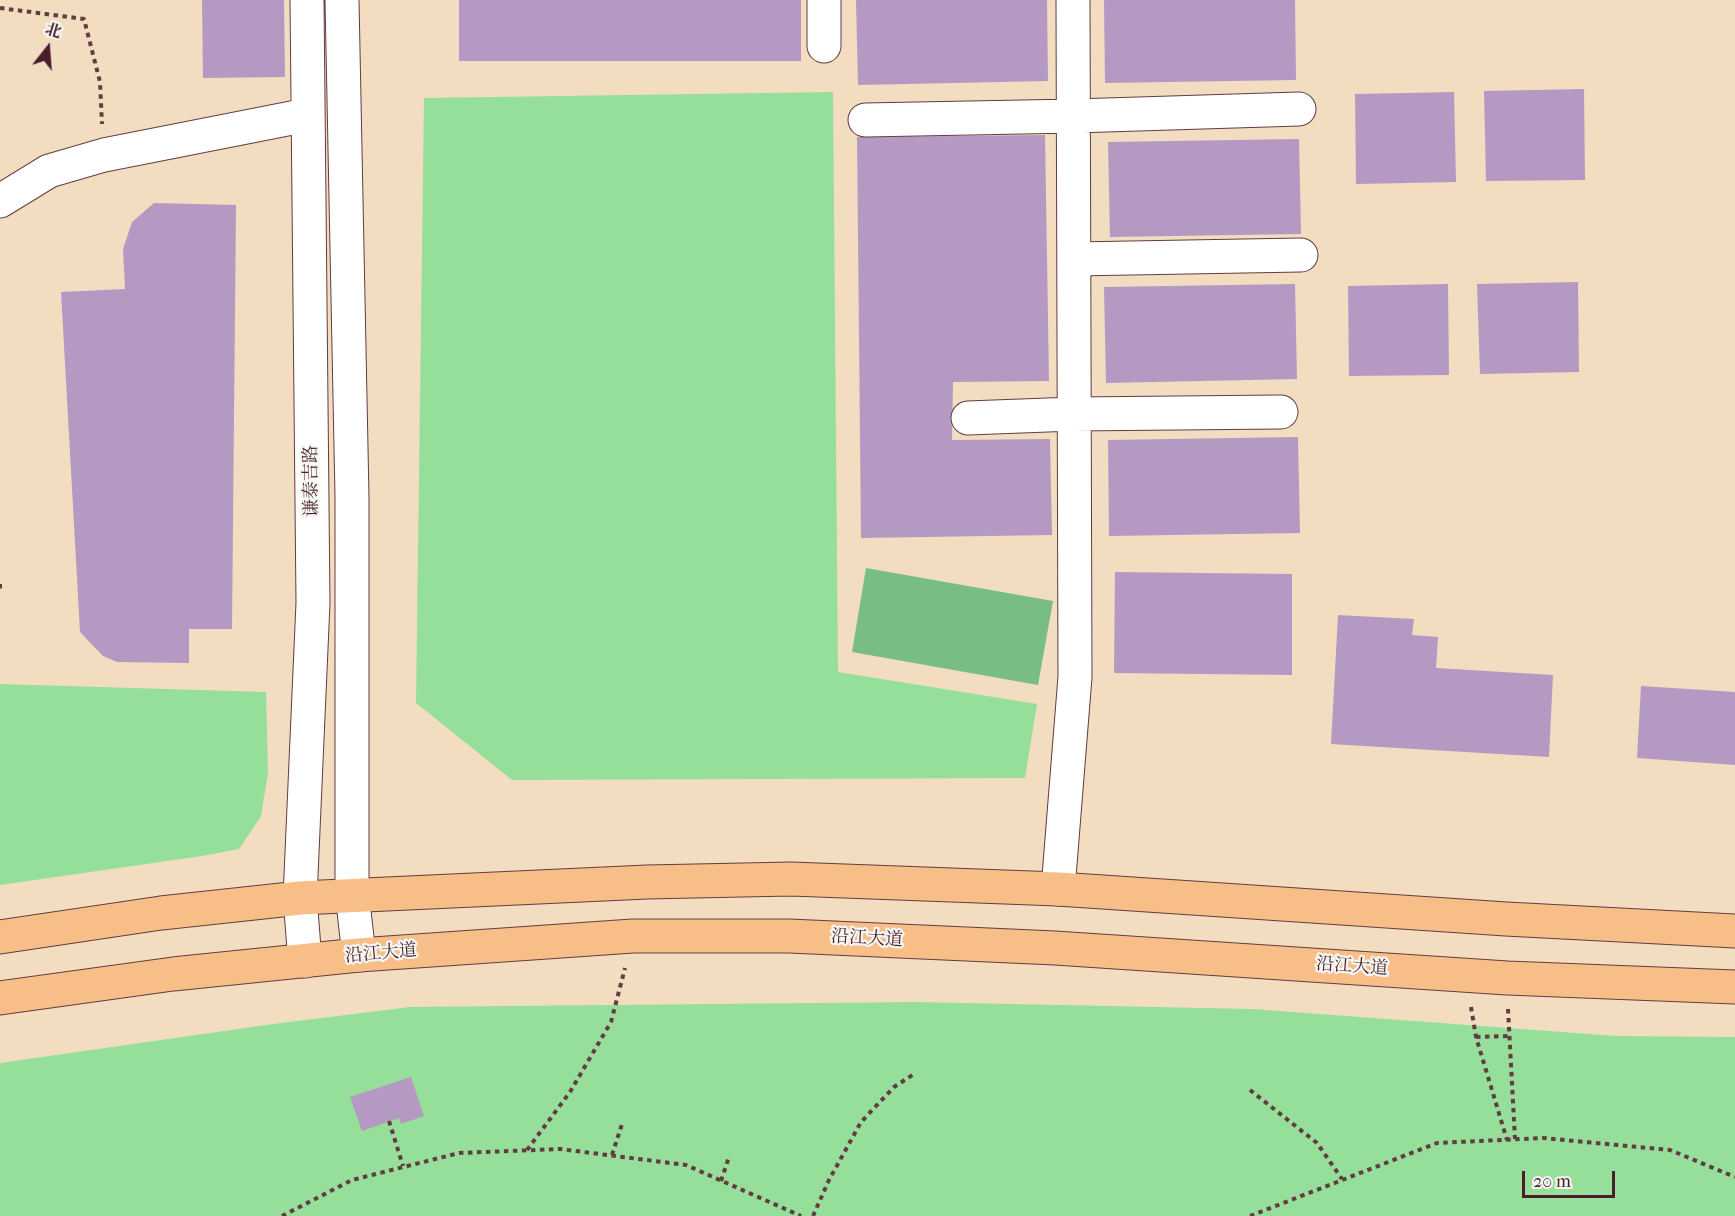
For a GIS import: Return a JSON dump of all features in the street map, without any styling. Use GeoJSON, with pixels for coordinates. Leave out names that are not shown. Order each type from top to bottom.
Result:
{"type":"FeatureCollection","features":[{"type":"Feature","properties":{"kind":"main road"},"geometry":{"type":"LineString","coordinates":[[0,937],[161,913],[352,894],[647,882],[791,879],[1058,889],[1735,931]]}},
{"type":"Feature","properties":{"kind":"main road","name":"沿江大道"},"geometry":{"type":"LineString","coordinates":[[0,998],[173,974],[359,955],[633,936],[789,936],[1043,947],[1507,978],[1735,987]]}},
{"type":"Feature","properties":{"kind":"street","name":"谦泰吉路"},"geometry":{"type":"LineString","coordinates":[[305,961],[300,898],[314,603],[307,0]]}},
{"type":"Feature","properties":{"kind":"street"},"geometry":{"type":"LineString","coordinates":[[342,0],[352,497],[352,894],[359,955]]}},
{"type":"Feature","properties":{"kind":"street"},"geometry":{"type":"LineString","coordinates":[[824,0],[824,46]]}},
{"type":"Feature","properties":{"kind":"street"},"geometry":{"type":"LineString","coordinates":[[1058,889],[1075,677],[1073,0]]}},
{"type":"Feature","properties":{"kind":"street"},"geometry":{"type":"LineString","coordinates":[[865,120],[1299,109]]}},
{"type":"Feature","properties":{"kind":"street"},"geometry":{"type":"LineString","coordinates":[[0,201],[49,171],[104,155],[308,115]]}},
{"type":"Feature","properties":{"kind":"street"},"geometry":{"type":"LineString","coordinates":[[1074,259],[1301,255]]}},
{"type":"Feature","properties":{"kind":"street"},"geometry":{"type":"LineString","coordinates":[[968,418],[1074,414],[1281,412]]}},
{"type":"Feature","properties":{"kind":"path"},"geometry":{"type":"LineString","coordinates":[[0,8],[84,19],[100,82],[104,155]]}},
{"type":"Feature","properties":{"kind":"path"},"geometry":{"type":"LineString","coordinates":[[0,585],[0,592]]}},
{"type":"Feature","properties":{"kind":"path"},"geometry":{"type":"LineString","coordinates":[[527,1150],[570,1092],[611,1022],[633,936]]}},
{"type":"Feature","properties":{"kind":"path"},"geometry":{"type":"LineString","coordinates":[[1468,975],[1476,1037],[1507,1140]]}},
{"type":"Feature","properties":{"kind":"path"},"geometry":{"type":"LineString","coordinates":[[1507,978],[1515,1139]]}},
{"type":"Feature","properties":{"kind":"path"},"geometry":{"type":"LineString","coordinates":[[1476,1037],[1509,1036]]}},
{"type":"Feature","properties":{"kind":"path"},"geometry":{"type":"LineString","coordinates":[[813,1216],[829,1180],[861,1122],[894,1087],[914,1074]]}},
{"type":"Feature","properties":{"kind":"path"},"geometry":{"type":"LineString","coordinates":[[1250,1090],[1317,1143],[1341,1179]]}},
{"type":"Feature","properties":{"kind":"path"},"geometry":{"type":"LineString","coordinates":[[389,1121],[403,1167]]}},
{"type":"Feature","properties":{"kind":"path"},"geometry":{"type":"LineString","coordinates":[[612,1155],[622,1124]]}},
{"type":"Feature","properties":{"kind":"path"},"geometry":{"type":"LineString","coordinates":[[1250,1216],[1437,1143],[1544,1138],[1670,1150],[1735,1177]]}},
{"type":"Feature","properties":{"kind":"path"},"geometry":{"type":"LineString","coordinates":[[282,1216],[352,1180],[459,1153],[560,1149],[686,1165],[801,1216]]}},
{"type":"Feature","properties":{"kind":"path"},"geometry":{"type":"LineString","coordinates":[[721,1181],[729,1157]]}},
{"type":"Feature","properties":{"kind":"green space"},"geometry":{"type":"Polygon","coordinates":[[[833,92],[838,672],[1037,704],[1025,778],[512,780],[416,703],[424,98],[833,92]]]}},
{"type":"Feature","properties":{"kind":"green space"},"geometry":{"type":"Polygon","coordinates":[[[866,568],[1053,601],[1038,685],[852,652],[866,568]]]}},
{"type":"Feature","properties":{"kind":"green space"},"geometry":{"type":"Polygon","coordinates":[[[0,684],[266,692],[268,773],[261,816],[239,849],[0,885],[0,684]]]}},
{"type":"Feature","properties":{"kind":"green space"},"geometry":{"type":"Polygon","coordinates":[[[915,1002],[1252,1009],[1616,1036],[1735,1037],[1735,1216],[0,1216],[0,1063],[410,1007],[915,1002]]]}},
{"type":"Feature","properties":{"kind":"building"},"geometry":{"type":"Polygon","coordinates":[[[202,0],[284,0],[285,77],[203,78],[202,0]]]}},
{"type":"Feature","properties":{"kind":"building"},"geometry":{"type":"Polygon","coordinates":[[[459,0],[801,0],[801,61],[459,61],[459,0]]]}},
{"type":"Feature","properties":{"kind":"building"},"geometry":{"type":"Polygon","coordinates":[[[856,0],[1047,0],[1048,81],[858,85],[856,0]]]}},
{"type":"Feature","properties":{"kind":"building"},"geometry":{"type":"Polygon","coordinates":[[[1104,0],[1295,0],[1296,80],[1105,83],[1104,0]]]}},
{"type":"Feature","properties":{"kind":"building"},"geometry":{"type":"Polygon","coordinates":[[[1584,89],[1585,180],[1486,181],[1484,91],[1584,89]]]}},
{"type":"Feature","properties":{"kind":"building"},"geometry":{"type":"Polygon","coordinates":[[[1454,92],[1456,182],[1356,184],[1355,94],[1454,92]]]}},
{"type":"Feature","properties":{"kind":"building"},"geometry":{"type":"Polygon","coordinates":[[[1045,135],[1049,381],[953,382],[952,440],[1050,439],[1052,535],[861,538],[857,137],[1045,135]]]}},
{"type":"Feature","properties":{"kind":"building"},"geometry":{"type":"Polygon","coordinates":[[[1299,139],[1301,234],[1110,237],[1108,142],[1299,139]]]}},
{"type":"Feature","properties":{"kind":"building"},"geometry":{"type":"Polygon","coordinates":[[[154,203],[236,205],[232,629],[189,629],[189,663],[117,662],[103,656],[80,632],[61,292],[125,289],[123,249],[132,222],[154,203]]]}},
{"type":"Feature","properties":{"kind":"building"},"geometry":{"type":"Polygon","coordinates":[[[1578,282],[1579,372],[1480,374],[1477,284],[1578,282]]]}},
{"type":"Feature","properties":{"kind":"building"},"geometry":{"type":"Polygon","coordinates":[[[1295,284],[1297,379],[1106,383],[1104,287],[1295,284]]]}},
{"type":"Feature","properties":{"kind":"building"},"geometry":{"type":"Polygon","coordinates":[[[1448,284],[1449,375],[1349,376],[1348,286],[1448,284]]]}},
{"type":"Feature","properties":{"kind":"building"},"geometry":{"type":"Polygon","coordinates":[[[1298,437],[1300,533],[1109,536],[1108,440],[1298,437]]]}},
{"type":"Feature","properties":{"kind":"building"},"geometry":{"type":"Polygon","coordinates":[[[1115,572],[1292,574],[1292,675],[1114,673],[1115,572]]]}},
{"type":"Feature","properties":{"kind":"building"},"geometry":{"type":"Polygon","coordinates":[[[1338,615],[1414,619],[1412,635],[1438,637],[1436,668],[1553,675],[1549,757],[1331,744],[1338,615]]]}},
{"type":"Feature","properties":{"kind":"building"},"geometry":{"type":"Polygon","coordinates":[[[1641,686],[1735,692],[1735,765],[1637,758],[1641,686]]]}},
{"type":"Feature","properties":{"kind":"building"},"geometry":{"type":"Polygon","coordinates":[[[411,1077],[424,1116],[401,1124],[399,1118],[362,1131],[350,1097],[411,1077]]]}}]}
